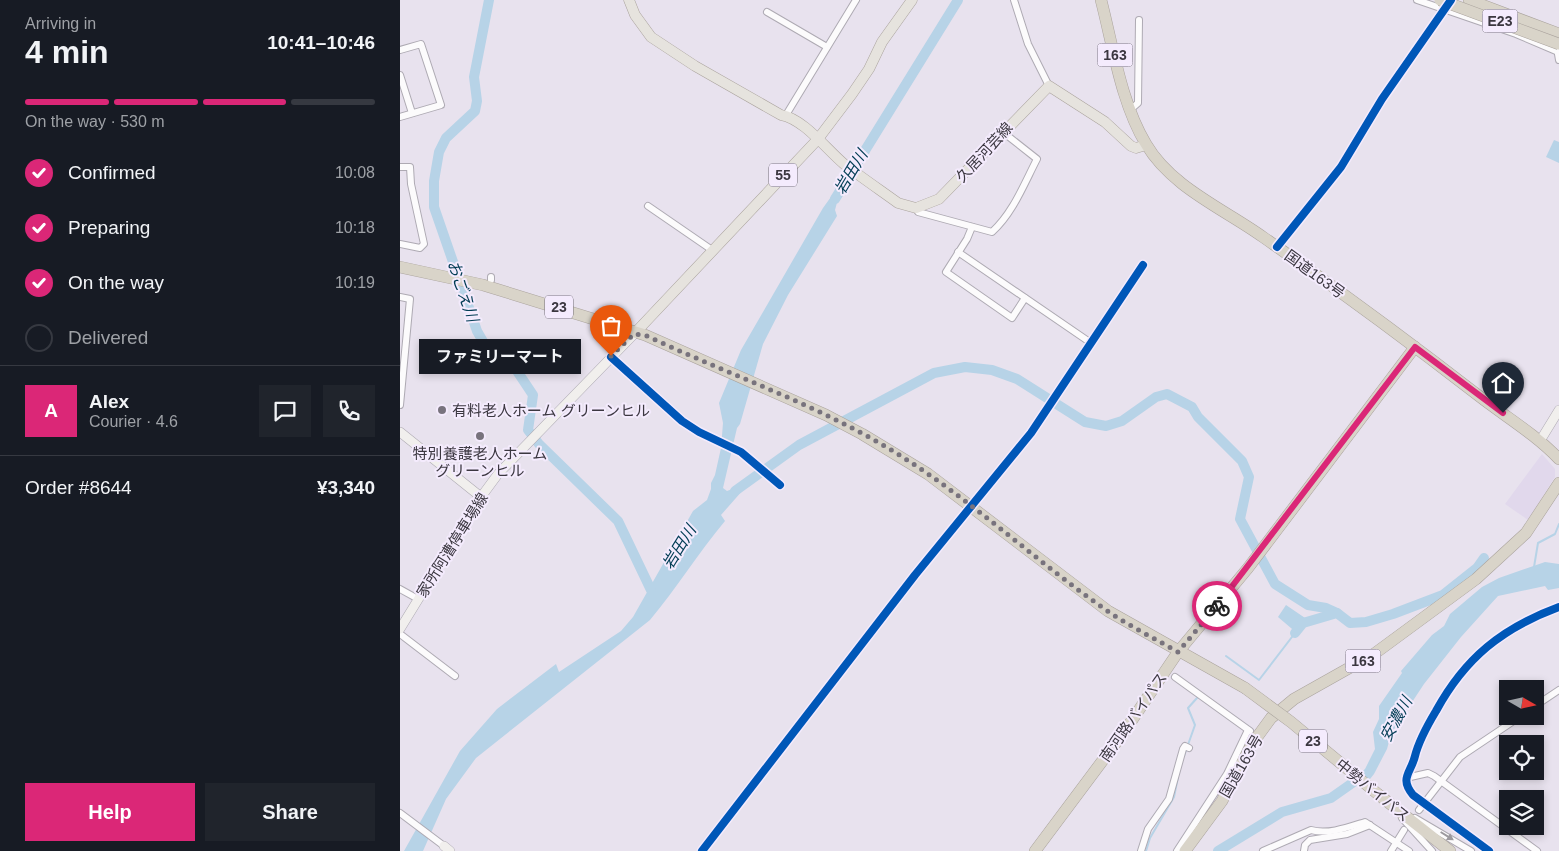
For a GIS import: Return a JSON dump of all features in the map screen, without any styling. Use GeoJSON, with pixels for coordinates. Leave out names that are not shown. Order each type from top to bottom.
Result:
{"type":"FeatureCollection","features":[{"type":"Feature","properties":{"kind":"highway","name":"国道163号"},"geometry":{"type":"LineString","coordinates":[[1101,0],[1130,110],[1146,145],[1164,167],[1179,181],[1277,247],[1415,347],[1540,441],[1559,459]]}},
{"type":"Feature","properties":{"kind":"highway","name":"E23"},"geometry":{"type":"LineString","coordinates":[[1469,0],[1559,34]]}},
{"type":"Feature","properties":{"kind":"highway","name":"E23"},"geometry":{"type":"LineString","coordinates":[[1442,5],[1557,48]]}},
{"type":"Feature","properties":{"kind":"highway","name":"中勢バイパス"},"geometry":{"type":"LineString","coordinates":[[400,267],[488,281],[634,334],[645,335],[778,393],[862,434],[904,458],[971,505],[1108,611],[1245,688],[1450,851]]}},
{"type":"Feature","properties":{"kind":"highway","name":"南河路バイパス"},"geometry":{"type":"LineString","coordinates":[[1037,851],[1124,732],[1178,652],[1248,568],[1415,347]]}},
{"type":"Feature","properties":{"kind":"highway","name":"国道163号"},"geometry":{"type":"LineString","coordinates":[[1185,851],[1222,801],[1253,732],[1284,706],[1374,654],[1476,580],[1526,533],[1559,483]]}},
{"type":"Feature","properties":{"kind":"main road"},"geometry":{"type":"LineString","coordinates":[[629,0],[635,15],[651,37],[695,66],[786,116],[818,139],[843,163],[898,202],[916,208]]}},
{"type":"Feature","properties":{"kind":"main road","name":"55"},"geometry":{"type":"LineString","coordinates":[[634,334],[818,139],[869,69],[882,42],[912,0]]}},
{"type":"Feature","properties":{"kind":"main road"},"geometry":{"type":"LineString","coordinates":[[1049,86],[1105,122],[1131,146],[1136,148],[1146,145]]}},
{"type":"Feature","properties":{"kind":"main road","name":"久居河芸線"},"geometry":{"type":"LineString","coordinates":[[916,208],[931,204],[945,194],[1004,133],[1020,113],[1049,86]]}},
{"type":"Feature","properties":{"kind":"main road","name":"家所阿漕停車場線"},"geometry":{"type":"LineString","coordinates":[[400,628],[481,497],[527,442],[634,334]]}},
{"type":"Feature","properties":{"kind":"main road"},"geometry":{"type":"LineString","coordinates":[[1540,441],[1559,410]]}},
{"type":"Feature","properties":{"kind":"main road"},"geometry":{"type":"LineString","coordinates":[[400,432],[481,497]]}},
{"type":"Feature","properties":{"kind":"street"},"geometry":{"type":"LineString","coordinates":[[786,116],[856,0]]}},
{"type":"Feature","properties":{"kind":"street"},"geometry":{"type":"LineString","coordinates":[[1014,0],[1028,44],[1049,86]]}},
{"type":"Feature","properties":{"kind":"street"},"geometry":{"type":"LineString","coordinates":[[1417,0],[1442,5]]}},
{"type":"Feature","properties":{"kind":"street"},"geometry":{"type":"LineString","coordinates":[[1277,247],[1341,167],[1442,5],[1451,0]]}},
{"type":"Feature","properties":{"kind":"street"},"geometry":{"type":"LineString","coordinates":[[767,12],[827,47]]}},
{"type":"Feature","properties":{"kind":"street"},"geometry":{"type":"LineString","coordinates":[[1130,110],[1138,103],[1139,20]]}},
{"type":"Feature","properties":{"kind":"street"},"geometry":{"type":"LineString","coordinates":[[1559,40],[1557,48],[1559,60]]}},
{"type":"Feature","properties":{"kind":"street"},"geometry":{"type":"LineString","coordinates":[[400,50],[422,44],[440,105],[400,117]]}},
{"type":"Feature","properties":{"kind":"street"},"geometry":{"type":"LineString","coordinates":[[400,75],[412,113]]}},
{"type":"Feature","properties":{"kind":"street"},"geometry":{"type":"LineString","coordinates":[[916,208],[918,212],[992,232],[999,226],[1024,186],[1037,159],[1004,133]]}},
{"type":"Feature","properties":{"kind":"street"},"geometry":{"type":"LineString","coordinates":[[400,167],[410,167],[411,184],[424,244],[420,248],[400,244]]}},
{"type":"Feature","properties":{"kind":"street"},"geometry":{"type":"LineString","coordinates":[[648,206],[712,250]]}},
{"type":"Feature","properties":{"kind":"street"},"geometry":{"type":"LineString","coordinates":[[972,227],[946,272],[1012,318],[1026,298]]}},
{"type":"Feature","properties":{"kind":"street"},"geometry":{"type":"LineString","coordinates":[[958,252],[1091,343]]}},
{"type":"Feature","properties":{"kind":"street"},"geometry":{"type":"LineString","coordinates":[[702,851],[971,505],[1031,433],[1143,265]]}},
{"type":"Feature","properties":{"kind":"street"},"geometry":{"type":"LineString","coordinates":[[400,297],[410,299],[400,405]]}},
{"type":"Feature","properties":{"kind":"street"},"geometry":{"type":"LineString","coordinates":[[611,356],[682,421],[739,451],[780,484]]}},
{"type":"Feature","properties":{"kind":"street"},"geometry":{"type":"LineString","coordinates":[[400,589],[418,599]]}},
{"type":"Feature","properties":{"kind":"street"},"geometry":{"type":"LineString","coordinates":[[1489,851],[1425,803],[1407,787],[1406,778],[1415,757],[1416,747],[1442,700],[1467,665],[1511,629],[1559,607]]}},
{"type":"Feature","properties":{"kind":"street"},"geometry":{"type":"LineString","coordinates":[[400,628],[455,676]]}},
{"type":"Feature","properties":{"kind":"street"},"geometry":{"type":"LineString","coordinates":[[1175,677],[1253,732],[1177,851]]}},
{"type":"Feature","properties":{"kind":"street"},"geometry":{"type":"LineString","coordinates":[[1544,700],[1559,690]]}},
{"type":"Feature","properties":{"kind":"street"},"geometry":{"type":"LineString","coordinates":[[1419,810],[1460,757],[1507,725]]}},
{"type":"Feature","properties":{"kind":"street"},"geometry":{"type":"LineString","coordinates":[[1141,851],[1148,829],[1169,800],[1187,747]]}},
{"type":"Feature","properties":{"kind":"street"},"geometry":{"type":"LineString","coordinates":[[1406,778],[1428,773],[1442,781],[1537,851]]}},
{"type":"Feature","properties":{"kind":"street"},"geometry":{"type":"LineString","coordinates":[[1392,806],[1432,851]]}},
{"type":"Feature","properties":{"kind":"street"},"geometry":{"type":"LineString","coordinates":[[1392,806],[1471,851]]}},
{"type":"Feature","properties":{"kind":"street"},"geometry":{"type":"LineString","coordinates":[[400,813],[445,848]]}},
{"type":"Feature","properties":{"kind":"street"},"geometry":{"type":"LineString","coordinates":[[1263,851],[1311,830],[1318,832],[1333,830],[1366,822],[1409,851]]}},
{"type":"Feature","properties":{"kind":"street"},"geometry":{"type":"LineString","coordinates":[[1304,851],[1305,845],[1310,840],[1348,834],[1370,824]]}},
{"type":"Feature","properties":{"kind":"street"},"geometry":{"type":"LineString","coordinates":[[1391,851],[1404,830]]}},
{"type":"Feature","properties":{"kind":"shaded area"},"geometry":{"type":"Polygon","coordinates":[[[1542,454],[1555,469],[1555,477],[1528,520],[1505,504],[1542,454]]]}},
{"type":"Feature","properties":{"kind":"water"},"geometry":{"type":"Polygon","coordinates":[[[1554,140],[1559,142],[1559,163],[1546,157],[1554,140]]]}},
{"type":"Feature","properties":{"kind":"water"},"geometry":{"type":"Polygon","coordinates":[[[843,180],[835,210],[837,216],[788,295],[763,344],[740,424],[737,428],[723,488],[727,491],[750,482],[721,515],[725,521],[650,620],[476,758],[446,799],[423,851],[404,851],[460,751],[497,709],[556,664],[559,672],[621,631],[633,617],[693,511],[707,500],[721,448],[723,423],[719,403],[741,350],[823,208],[843,180]]]}},
{"type":"Feature","properties":{"kind":"water"},"geometry":{"type":"Polygon","coordinates":[[[1545,562],[1559,564],[1559,588],[1548,590],[1545,586],[1498,596],[1461,637],[1424,684],[1391,734],[1387,749],[1370,779],[1342,789],[1365,769],[1375,749],[1373,732],[1379,719],[1379,706],[1402,673],[1401,671],[1432,635],[1444,626],[1450,614],[1482,587],[1499,578],[1545,562]]]}},
{"type":"Feature","properties":{"kind":"water"},"geometry":{"type":"Polygon","coordinates":[[[1286,605],[1308,620],[1315,616],[1317,621],[1304,628],[1298,634],[1278,617],[1286,605]]]}},
{"type":"Feature","properties":{"kind":"waterway","name":"おごえ川"},"geometry":{"type":"LineString","coordinates":[[489,0],[474,77],[477,101],[475,111],[446,138],[439,152],[434,181],[434,207],[477,331],[489,352],[509,359],[533,395],[528,430],[539,444],[618,521],[651,590]]}},
{"type":"Feature","properties":{"kind":"waterway","name":"岩田川"},"geometry":{"type":"LineString","coordinates":[[835,199],[958,0]]}},
{"type":"Feature","properties":{"kind":"waterway"},"geometry":{"type":"LineString","coordinates":[[735,491],[799,445],[934,373],[965,367],[992,370],[1017,379],[1085,422],[1106,426],[1122,421],[1156,397],[1167,394],[1192,407],[1198,417],[1242,461],[1249,477],[1240,519],[1275,584],[1308,605],[1326,608],[1337,613]]}},
{"type":"Feature","properties":{"kind":"waterway"},"geometry":{"type":"LineString","coordinates":[[1534,567],[1538,543],[1555,534],[1559,524]]}},
{"type":"Feature","properties":{"kind":"waterway"},"geometry":{"type":"LineString","coordinates":[[1295,633],[1303,623],[1337,613],[1350,623],[1366,622],[1443,595],[1477,568],[1484,558]]}},
{"type":"Feature","properties":{"kind":"waterway"},"geometry":{"type":"LineString","coordinates":[[1226,656],[1259,680],[1295,633]]}},
{"type":"Feature","properties":{"kind":"waterway"},"geometry":{"type":"LineString","coordinates":[[1184,756],[1195,725],[1188,708],[1197,698]]}},
{"type":"Feature","properties":{"kind":"waterway"},"geometry":{"type":"LineString","coordinates":[[1146,851],[1150,838],[1174,797],[1178,777]]}},
{"type":"Feature","properties":{"kind":"waterway","name":"安濃川"},"geometry":{"type":"LineString","coordinates":[[1218,851],[1282,812],[1331,798],[1358,779]]}},
{"type":"Feature","properties":{"kind":"cycle path"},"geometry":{"type":"LineString","coordinates":[[1277,247],[1341,167],[1382,99],[1451,0]]}},
{"type":"Feature","properties":{"kind":"cycle path"},"geometry":{"type":"LineString","coordinates":[[702,851],[915,575],[1031,433],[1143,265]]}},
{"type":"Feature","properties":{"kind":"cycle path"},"geometry":{"type":"LineString","coordinates":[[611,357],[682,421],[699,432],[741,452],[780,485]]}},
{"type":"Feature","properties":{"kind":"cycle path"},"geometry":{"type":"LineString","coordinates":[[1489,851],[1413,795],[1407,784],[1407,776],[1429,722],[1459,675],[1487,647],[1503,635],[1539,615],[1559,607]]}},
{"type":"Feature","properties":{"kind":"way so far"},"geometry":{"type":"LineString","coordinates":[[611,356],[634,334],[645,335],[778,393],[850,427],[904,458],[936,480],[1108,611],[1178,652],[1217,606]]}},
{"type":"Feature","properties":{"kind":"place","name":"ファミリーマート"},"geometry":{"type":"Point","coordinates":[611,356]}},
{"type":"Feature","properties":{"kind":"place","name":"有料老人ホーム グリーンヒル"},"geometry":{"type":"Point","coordinates":[442,410]}},
{"type":"Feature","properties":{"kind":"place","name":"特別養護老人ホーム グリーンヒル"},"geometry":{"type":"Point","coordinates":[480,436]}},
{"type":"Feature","properties":{"kind":"route"},"geometry":{"type":"LineString","coordinates":[[1217,606],[1248,568],[1415,347],[1503,413]]}}]}
